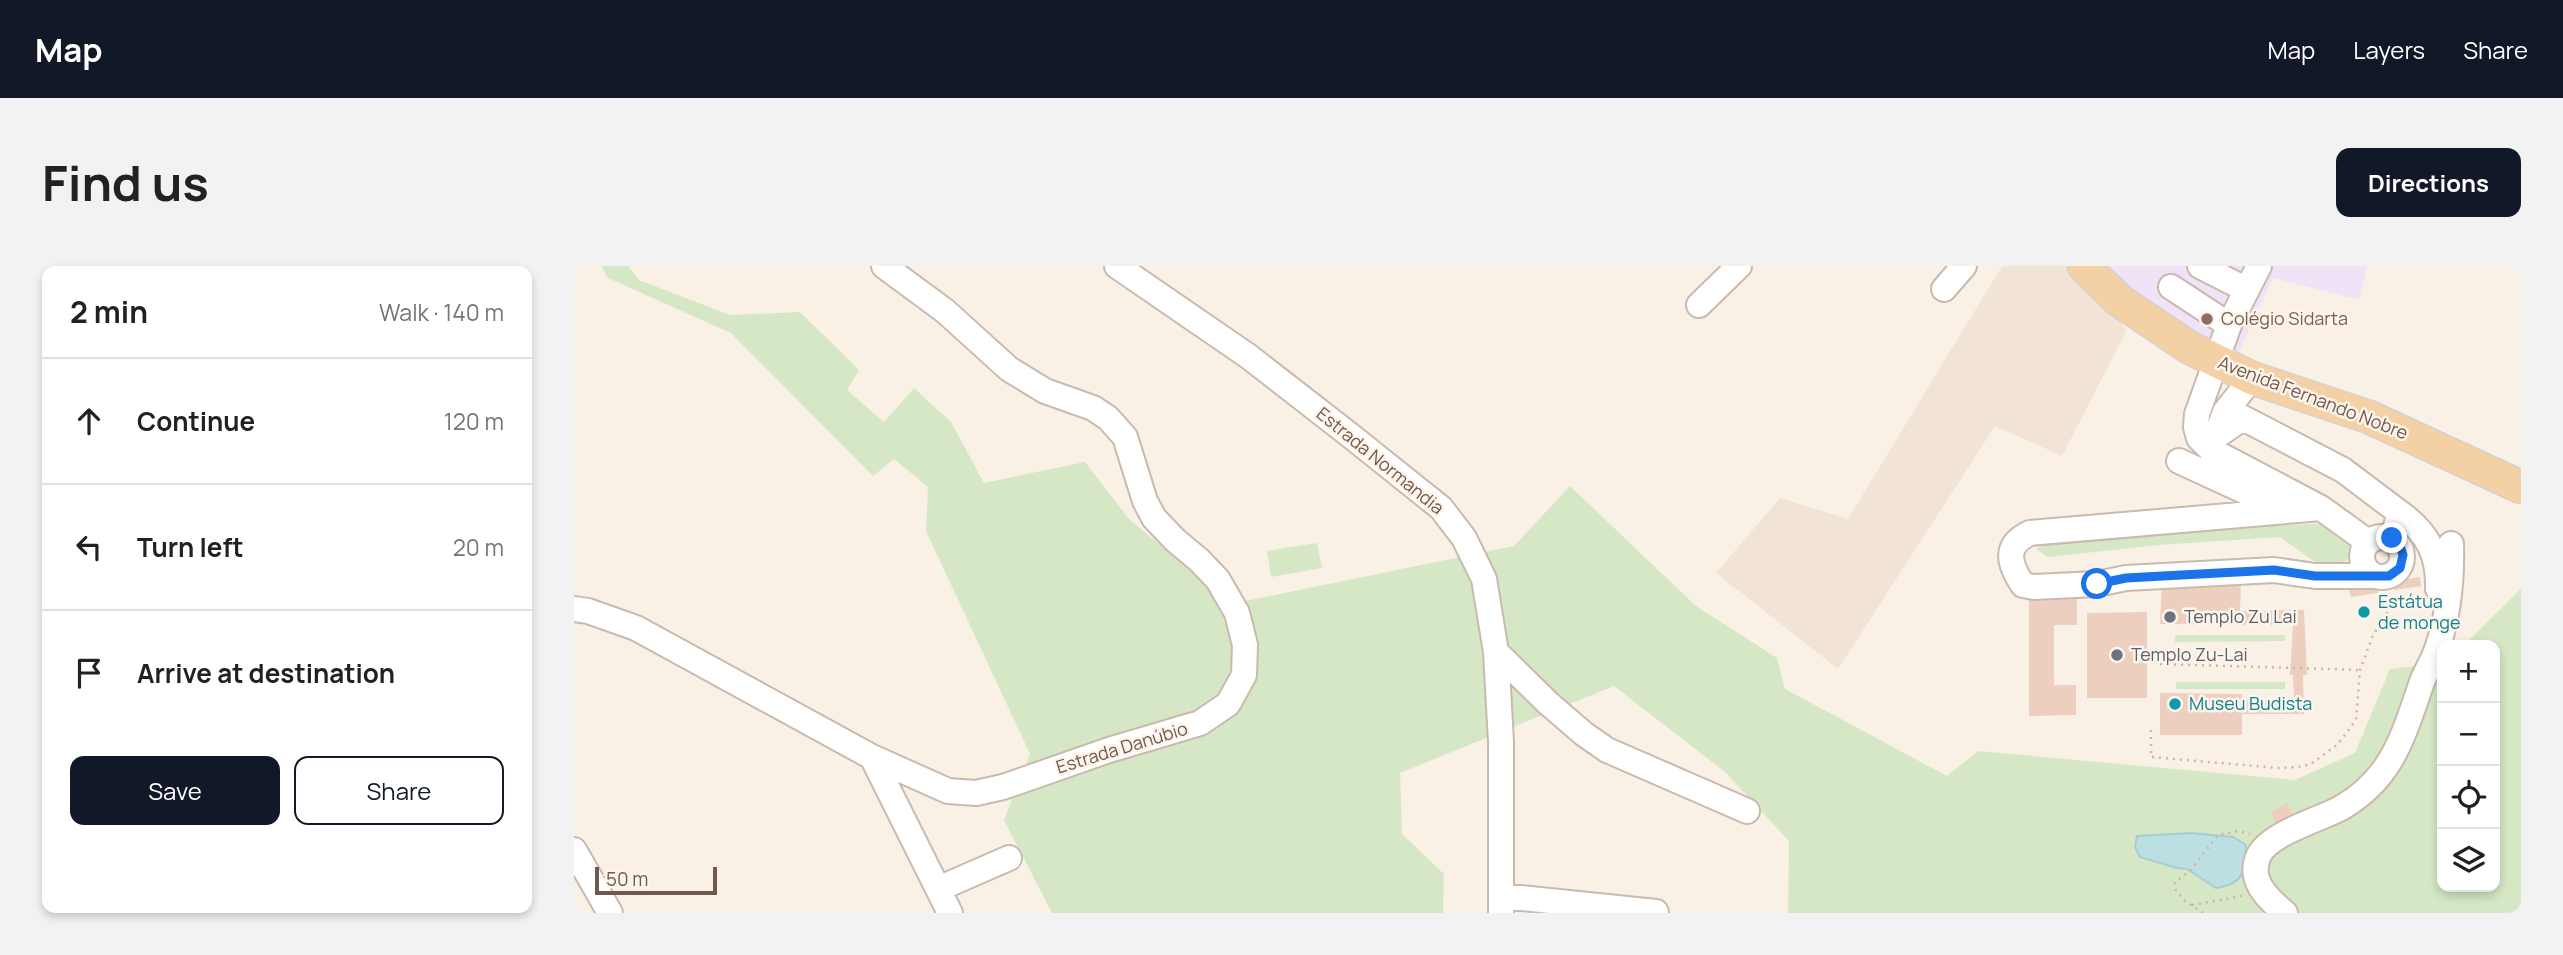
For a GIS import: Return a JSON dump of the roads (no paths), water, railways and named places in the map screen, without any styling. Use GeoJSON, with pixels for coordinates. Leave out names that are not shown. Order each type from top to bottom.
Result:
{"type":"FeatureCollection","features":[{"type":"Feature","properties":{"kind":"main road","name":"Avenida Fernando Nobre"},"geometry":{"type":"LineString","coordinates":[[2084,266],[2120,302],[2190,348],[2252,378],[2369,417],[2521,487]]}},
{"type":"Feature","properties":{"kind":"street","name":"Estrada Danúbio"},"geometry":{"type":"LineString","coordinates":[[574,609],[588,611],[636,628],[872,757],[947,791],[976,793],[1003,787],[1110,750],[1200,723],[1228,704],[1244,675],[1245,645],[1237,613],[1212,573],[1154,518],[1145,501],[1125,437],[1108,418],[1093,408],[1045,391],[1009,369],[944,311],[884,266]]}},
{"type":"Feature","properties":{"kind":"street"},"geometry":{"type":"LineString","coordinates":[[915,266],[944,311]]}},
{"type":"Feature","properties":{"kind":"street","name":"Estrada Normandia"},"geometry":{"type":"LineString","coordinates":[[1117,266],[1248,356],[1441,508],[1464,538],[1484,579],[1496,652],[1501,742],[1502,904]]}},
{"type":"Feature","properties":{"kind":"street"},"geometry":{"type":"LineString","coordinates":[[1699,305],[1738,266]]}},
{"type":"Feature","properties":{"kind":"street"},"geometry":{"type":"LineString","coordinates":[[1944,289],[1964,266]]}},
{"type":"Feature","properties":{"kind":"street"},"geometry":{"type":"LineString","coordinates":[[2200,266],[2247,290]]}},
{"type":"Feature","properties":{"kind":"street"},"geometry":{"type":"LineString","coordinates":[[2259,266],[2229,325],[2201,401],[2196,427],[2199,438],[2321,508],[2368,542]]}},
{"type":"Feature","properties":{"kind":"street"},"geometry":{"type":"LineString","coordinates":[[2171,286],[2229,325]]}},
{"type":"Feature","properties":{"kind":"street"},"geometry":{"type":"LineString","coordinates":[[2213,444],[2225,412],[2252,378]]}},
{"type":"Feature","properties":{"kind":"street"},"geometry":{"type":"LineString","coordinates":[[2213,444],[2243,418],[2343,470],[2414,524],[2431,545],[2439,574],[2435,620],[2423,663],[2423,678]]}},
{"type":"Feature","properties":{"kind":"street"},"geometry":{"type":"LineString","coordinates":[[2179,461],[2284,510]]}},
{"type":"Feature","properties":{"kind":"street"},"geometry":{"type":"LineString","coordinates":[[2321,508],[2030,533],[2017,539],[2011,558],[2016,575],[2023,585],[2034,587],[2097,584],[2126,578],[2262,570],[2315,576],[2375,576],[2389,576],[2400,568],[2403,555],[2392,538],[2379,536],[2368,542],[2364,548],[2362,561],[2365,568],[2375,576]]}},
{"type":"Feature","properties":{"kind":"street"},"geometry":{"type":"LineString","coordinates":[[2392,538],[2400,513]]}},
{"type":"Feature","properties":{"kind":"street"},"geometry":{"type":"LineString","coordinates":[[2285,913],[2267,898],[2258,884],[2256,868],[2259,856],[2268,844],[2366,792],[2387,769],[2400,743],[2423,678],[2438,648],[2450,600],[2451,544]]}},
{"type":"Feature","properties":{"kind":"street"},"geometry":{"type":"LineString","coordinates":[[1496,652],[1557,711],[1607,750],[1747,811]]}},
{"type":"Feature","properties":{"kind":"street"},"geometry":{"type":"LineString","coordinates":[[872,757],[950,913]]}},
{"type":"Feature","properties":{"kind":"street"},"geometry":{"type":"LineString","coordinates":[[574,850],[610,913]]}},
{"type":"Feature","properties":{"kind":"street"},"geometry":{"type":"LineString","coordinates":[[938,889],[1009,858]]}},
{"type":"Feature","properties":{"kind":"street"},"geometry":{"type":"LineString","coordinates":[[1502,904],[1656,912]]}},
{"type":"Feature","properties":{"kind":"water"},"geometry":{"type":"Polygon","coordinates":[[[2191,833],[2233,837],[2246,845],[2244,869],[2238,879],[2216,888],[2187,869],[2140,857],[2135,847],[2137,836],[2191,833]]]}},
{"type":"Feature","properties":{"kind":"place","name":"Colégio Sidarta"},"geometry":{"type":"Point","coordinates":[2207,319]}},
{"type":"Feature","properties":{"kind":"place","name":"Estátua de monge"},"geometry":{"type":"Point","coordinates":[2364,612]}},
{"type":"Feature","properties":{"kind":"place","name":"Templo Zu Lai"},"geometry":{"type":"Point","coordinates":[2170,617]}},
{"type":"Feature","properties":{"kind":"place","name":"Templo Zu-Lai"},"geometry":{"type":"Point","coordinates":[2117,655]}},
{"type":"Feature","properties":{"kind":"place","name":"Museu Budista"},"geometry":{"type":"Point","coordinates":[2175,704]}}]}
